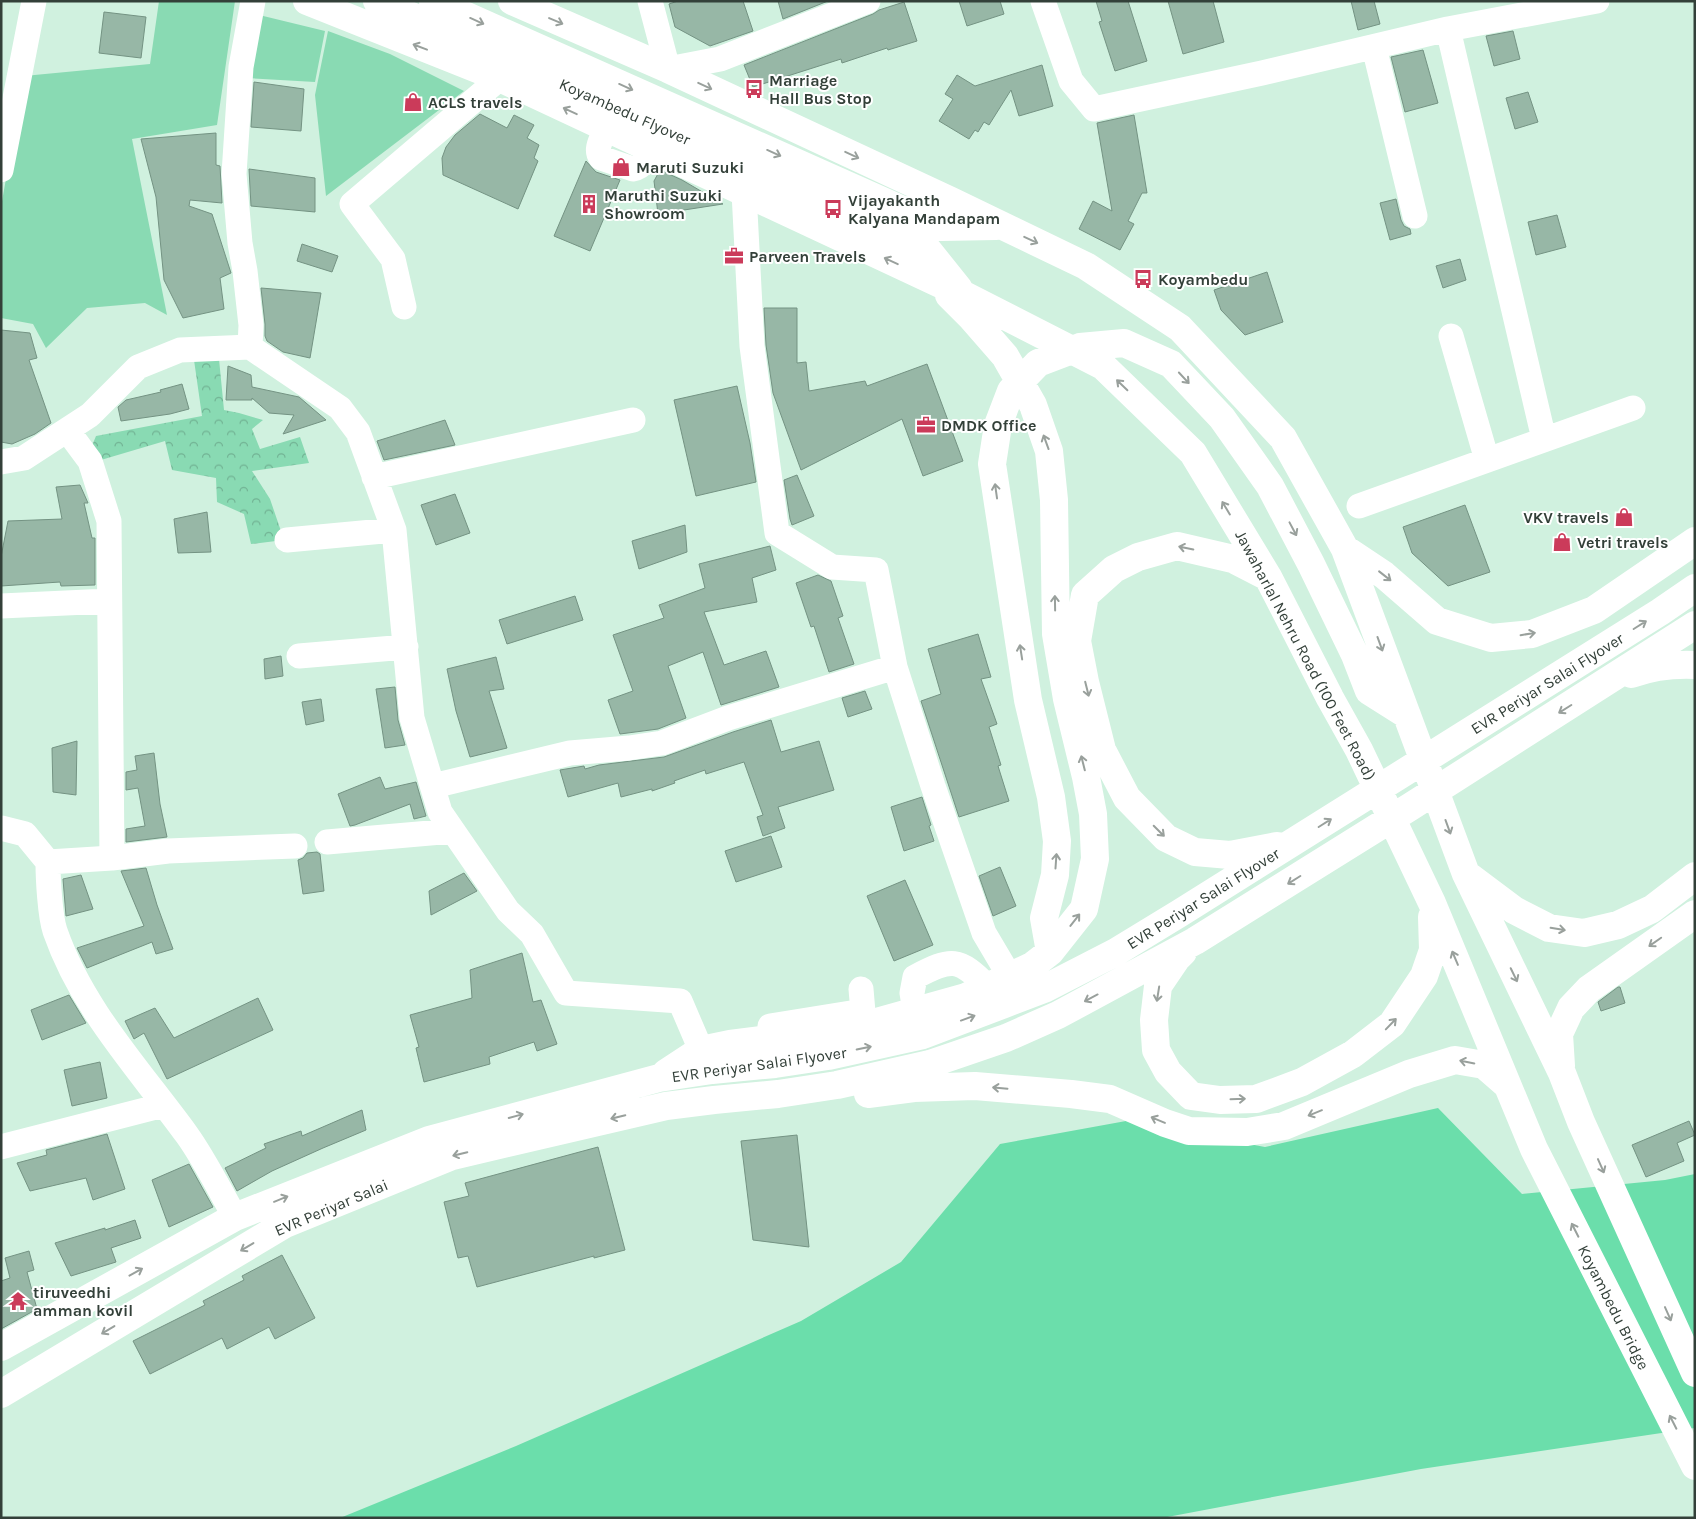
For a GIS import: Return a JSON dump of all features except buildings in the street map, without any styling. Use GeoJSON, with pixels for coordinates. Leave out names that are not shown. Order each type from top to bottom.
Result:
{"type":"FeatureCollection","features":[{"type":"Feature","properties":{"kind":"main road","name":"Jawaharlal Nehru Road (100 Feet Road)"},"geometry":{"type":"LineString","coordinates":[[307,1],[373,29],[500,78],[964,295],[1102,366],[1193,453],[1268,576],[1330,698],[1359,750],[1432,903],[1534,1149]]}},
{"type":"Feature","properties":{"kind":"main road","name":"Koyambedu Flyover"},"geometry":{"type":"LineString","coordinates":[[377,1],[590,94],[927,249],[964,295]]}},
{"type":"Feature","properties":{"kind":"main road"},"geometry":{"type":"LineString","coordinates":[[373,29],[389,1]]}},
{"type":"Feature","properties":{"kind":"main road","name":"Koyambedu Flyover"},"geometry":{"type":"LineString","coordinates":[[433,1],[941,226],[1000,226]]}},
{"type":"Feature","properties":{"kind":"main road"},"geometry":{"type":"LineString","coordinates":[[512,1],[668,68],[1086,266],[1180,328],[1283,438],[1345,549],[1466,874],[1562,1073],[1581,1122],[1695,1373]]}},
{"type":"Feature","properties":{"kind":"main road"},"geometry":{"type":"LineString","coordinates":[[706,1060],[730,1044],[770,1026],[862,1008],[915,1011],[966,997],[1032,966],[1050,952],[1084,909],[1095,860],[1093,814],[1067,698],[1056,634],[1054,500],[1049,451],[1032,405],[1005,356],[972,317],[936,282]]}},
{"type":"Feature","properties":{"kind":"main road"},"geometry":{"type":"LineString","coordinates":[[1050,952],[1044,918],[1055,875],[1057,841],[1051,796],[1028,700],[992,464],[998,425],[1011,391],[1038,363],[1080,347],[1124,343],[1171,364],[1222,418],[1270,486],[1311,564],[1355,655],[1369,691],[1407,715]]}},
{"type":"Feature","properties":{"kind":"main road"},"geometry":{"type":"LineString","coordinates":[[1345,549],[1384,575],[1437,621],[1491,638],[1532,634],[1594,610],[1695,541]]}},
{"type":"Feature","properties":{"kind":"main road"},"geometry":{"type":"LineString","coordinates":[[1268,576],[1233,558],[1177,546],[1138,557],[1114,569],[1085,595],[1077,642],[1102,750],[1127,798],[1166,838],[1196,852],[1230,855],[1270,848],[1302,837]]}},
{"type":"Feature","properties":{"kind":"main road","name":"EVR Periyar Salai Flyover"},"geometry":{"type":"LineString","coordinates":[[706,1060],[775,1064],[819,1057],[923,1035],[1044,989],[1116,952],[1660,612],[1695,588]]}},
{"type":"Feature","properties":{"kind":"main road","name":"EVR Periyar Salai Flyover"},"geometry":{"type":"LineString","coordinates":[[666,1106],[778,1094],[837,1085],[930,1064],[1006,1038],[1058,1015],[1195,941],[1695,625]]}},
{"type":"Feature","properties":{"kind":"main road"},"geometry":{"type":"LineString","coordinates":[[1606,683],[1645,669],[1695,665]]}},
{"type":"Feature","properties":{"kind":"main road"},"geometry":{"type":"LineString","coordinates":[[1466,874],[1514,910],[1549,928],[1584,933],[1618,925],[1652,909],[1695,876]]}},
{"type":"Feature","properties":{"kind":"main road"},"geometry":{"type":"LineString","coordinates":[[1195,941],[1177,958],[1158,986],[1154,1020],[1156,1050],[1168,1072],[1191,1096],[1220,1100],[1256,1098],[1302,1082],[1353,1054],[1392,1024],[1424,976],[1433,950],[1432,903]]}},
{"type":"Feature","properties":{"kind":"main road"},"geometry":{"type":"LineString","coordinates":[[1562,1073],[1560,1034],[1571,1008],[1589,990],[1695,914]]}},
{"type":"Feature","properties":{"kind":"main road","name":"EVR Periyar Salai"},"geometry":{"type":"LineString","coordinates":[[1,1347],[236,1217],[429,1140],[659,1078],[706,1060]]}},
{"type":"Feature","properties":{"kind":"main road"},"geometry":{"type":"LineString","coordinates":[[666,1106],[697,1116],[914,1088],[975,1086],[1110,1099],[1164,1123],[1189,1131],[1247,1132],[1284,1126],[1409,1074],[1455,1060],[1484,1065],[1508,1086]]}},
{"type":"Feature","properties":{"kind":"main road","name":"EVR Periyar Salai"},"geometry":{"type":"LineString","coordinates":[[1,1394],[286,1224],[452,1156],[666,1106]]}},
{"type":"Feature","properties":{"kind":"main road","name":"Koyambedu Bridge"},"geometry":{"type":"LineString","coordinates":[[1534,1149],[1695,1466]]}},
{"type":"Feature","properties":{"kind":"street"},"geometry":{"type":"LineString","coordinates":[[1,170],[34,1]]}},
{"type":"Feature","properties":{"kind":"street"},"geometry":{"type":"LineString","coordinates":[[250,347],[251,326],[240,243],[234,174],[241,67],[253,1]]}},
{"type":"Feature","properties":{"kind":"street"},"geometry":{"type":"LineString","coordinates":[[650,1],[668,68],[720,59],[868,1]]}},
{"type":"Feature","properties":{"kind":"street"},"geometry":{"type":"LineString","coordinates":[[1043,1],[1071,81],[1094,109],[1262,73],[1448,29],[1597,1]]}},
{"type":"Feature","properties":{"kind":"street"},"geometry":{"type":"LineString","coordinates":[[1448,29],[1544,439]]}},
{"type":"Feature","properties":{"kind":"street"},"geometry":{"type":"LineString","coordinates":[[1374,47],[1415,216]]}},
{"type":"Feature","properties":{"kind":"street"},"geometry":{"type":"LineString","coordinates":[[404,307],[393,259],[352,204],[500,78]]}},
{"type":"Feature","properties":{"kind":"street"},"geometry":{"type":"LineString","coordinates":[[744,192],[752,346],[776,533],[832,567],[876,570],[895,666],[999,982]]}},
{"type":"Feature","properties":{"kind":"street"},"geometry":{"type":"LineString","coordinates":[[1451,336],[1487,460]]}},
{"type":"Feature","properties":{"kind":"street"},"geometry":{"type":"LineString","coordinates":[[1,462],[24,458],[90,415],[138,368],[180,350],[250,347],[340,408],[358,432],[394,530],[412,718],[440,812],[508,911],[532,934],[566,993],[680,1000],[706,1060]]}},
{"type":"Feature","properties":{"kind":"street"},"geometry":{"type":"LineString","coordinates":[[1359,506],[1633,408]]}},
{"type":"Feature","properties":{"kind":"street"},"geometry":{"type":"LineString","coordinates":[[374,477],[633,420]]}},
{"type":"Feature","properties":{"kind":"street"},"geometry":{"type":"LineString","coordinates":[[67,430],[90,461],[109,521],[112,858]]}},
{"type":"Feature","properties":{"kind":"street"},"geometry":{"type":"LineString","coordinates":[[287,540],[394,530]]}},
{"type":"Feature","properties":{"kind":"street"},"geometry":{"type":"LineString","coordinates":[[1,606],[109,601]]}},
{"type":"Feature","properties":{"kind":"street"},"geometry":{"type":"LineString","coordinates":[[299,656],[406,647]]}},
{"type":"Feature","properties":{"kind":"street"},"geometry":{"type":"LineString","coordinates":[[433,786],[570,753],[629,748],[662,742],[737,715],[895,666]]}},
{"type":"Feature","properties":{"kind":"street"},"geometry":{"type":"LineString","coordinates":[[1,828],[25,834],[48,862],[55,929],[76,978],[104,1027],[188,1137],[236,1217]]}},
{"type":"Feature","properties":{"kind":"street"},"geometry":{"type":"LineString","coordinates":[[327,842],[453,830]]}},
{"type":"Feature","properties":{"kind":"street"},"geometry":{"type":"LineString","coordinates":[[48,862],[112,858],[168,851],[295,846]]}},
{"type":"Feature","properties":{"kind":"street"},"geometry":{"type":"LineString","coordinates":[[915,1011],[912,993],[915,977],[937,966],[956,963],[999,982]]}},
{"type":"Feature","properties":{"kind":"street"},"geometry":{"type":"LineString","coordinates":[[1,1147],[164,1105]]}},
{"type":"Feature","properties":{"kind":"green space"},"geometry":{"type":"Polygon","coordinates":[[[159,1],[235,1],[217,125],[132,139],[167,315],[145,303],[87,308],[46,348],[33,324],[1,318],[1,207],[24,76],[150,64],[159,1]]]}},
{"type":"Feature","properties":{"kind":"green space"},"geometry":{"type":"Polygon","coordinates":[[[255,14],[325,31],[315,82],[246,78],[255,14]]]}},
{"type":"Feature","properties":{"kind":"green space"},"geometry":{"type":"Polygon","coordinates":[[[328,31],[390,54],[464,91],[326,196],[315,95],[328,31]]]}},
{"type":"Feature","properties":{"kind":"green space"},"geometry":{"type":"Polygon","coordinates":[[[219,359],[224,410],[263,420],[252,429],[260,449],[300,437],[309,463],[252,471],[270,499],[284,540],[251,544],[244,514],[217,502],[216,478],[172,470],[165,441],[84,465],[96,436],[202,416],[194,360],[219,359]]]}},
{"type":"Feature","properties":{"kind":"shaded area"},"geometry":{"type":"Polygon","coordinates":[[[1438,1108],[1522,1194],[1665,1180],[1695,1174],[1695,1428],[1421,1469],[1162,1518],[340,1518],[516,1446],[801,1321],[901,1262],[1000,1144],[1126,1121],[1265,1147],[1438,1108]]]}},
{"type":"Feature","properties":{"kind":"place","name":"Marriage Hall Bus Stop"},"geometry":{"type":"Point","coordinates":[754,89]}},
{"type":"Feature","properties":{"kind":"place","name":"ACLS travels"},"geometry":{"type":"Point","coordinates":[413,102]}},
{"type":"Feature","properties":{"kind":"place","name":"Maruti Suzuki"},"geometry":{"type":"Point","coordinates":[621,167]}},
{"type":"Feature","properties":{"kind":"place","name":"Maruthi Suzuki Showroom"},"geometry":{"type":"Point","coordinates":[589,204]}},
{"type":"Feature","properties":{"kind":"place","name":"Vijayakanth Kalyana Mandapam"},"geometry":{"type":"Point","coordinates":[833,209]}},
{"type":"Feature","properties":{"kind":"place","name":"Parveen Travels"},"geometry":{"type":"Point","coordinates":[734,256]}},
{"type":"Feature","properties":{"kind":"place","name":"Koyambedu"},"geometry":{"type":"Point","coordinates":[1143,279]}},
{"type":"Feature","properties":{"kind":"place","name":"DMDK Office"},"geometry":{"type":"Point","coordinates":[926,425]}},
{"type":"Feature","properties":{"kind":"place","name":"VKV travels"},"geometry":{"type":"Point","coordinates":[1624,517]}},
{"type":"Feature","properties":{"kind":"place","name":"Vetri travels"},"geometry":{"type":"Point","coordinates":[1562,542]}},
{"type":"Feature","properties":{"kind":"place","name":"tiruveedhi amman kovil"},"geometry":{"type":"Point","coordinates":[18,1301]}}]}
